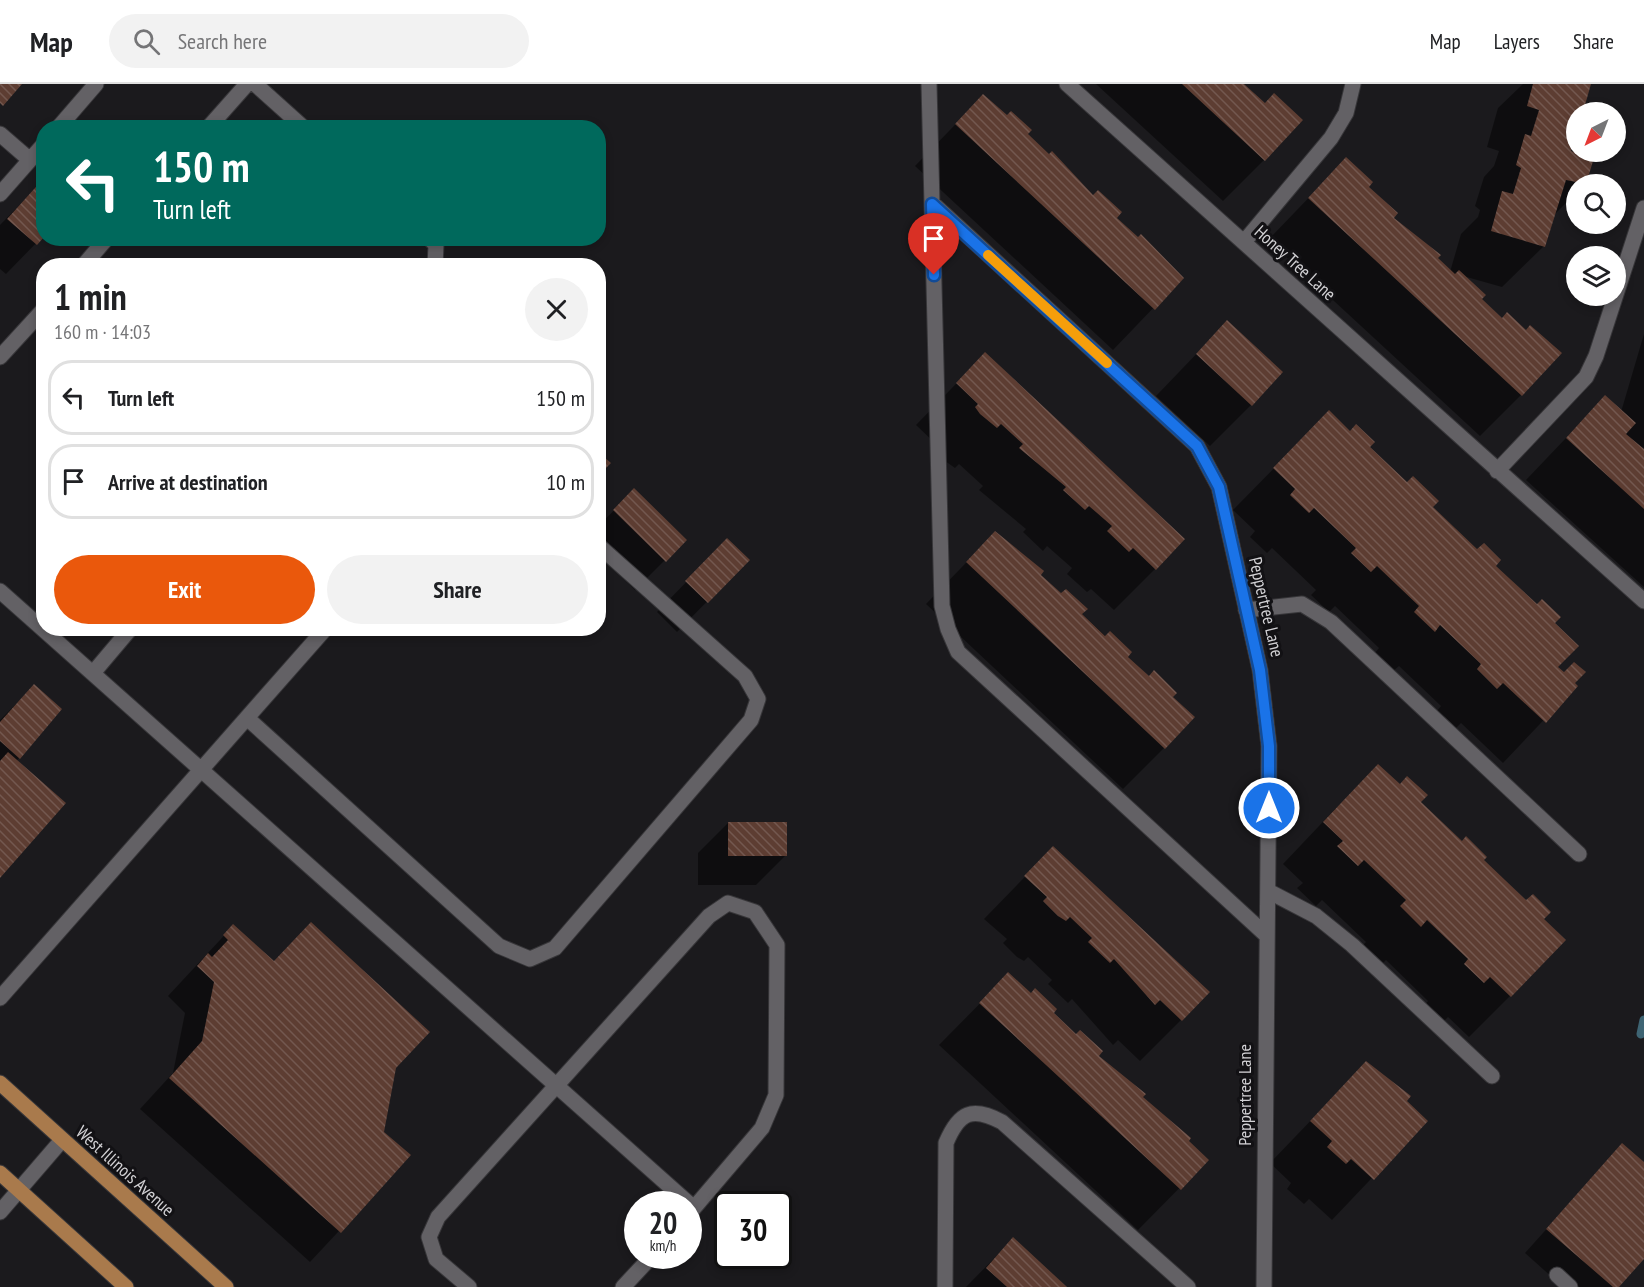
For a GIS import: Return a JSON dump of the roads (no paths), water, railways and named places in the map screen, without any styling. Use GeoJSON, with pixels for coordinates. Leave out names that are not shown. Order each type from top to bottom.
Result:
{"type":"FeatureCollection","features":[{"type":"Feature","properties":{"kind":"main road","name":"West Illinois Avenue"},"geometry":{"type":"LineString","coordinates":[[0,1083],[226,1287]]}},
{"type":"Feature","properties":{"kind":"main road"},"geometry":{"type":"LineString","coordinates":[[0,1173],[126,1287]]}},
{"type":"Feature","properties":{"kind":"street"},"geometry":{"type":"LineString","coordinates":[[65,120],[96,84]]}},
{"type":"Feature","properties":{"kind":"street"},"geometry":{"type":"LineString","coordinates":[[215,120],[247,84]]}},
{"type":"Feature","properties":{"kind":"street"},"geometry":{"type":"LineString","coordinates":[[255,84],[295,120]]}},
{"type":"Feature","properties":{"kind":"street"},"geometry":{"type":"LineString","coordinates":[[930,84],[942,606],[948,629],[958,652],[1265,934]]}},
{"type":"Feature","properties":{"kind":"street","name":"Honey Tree Lane"},"geometry":{"type":"LineString","coordinates":[[1067,84],[1644,601]]}},
{"type":"Feature","properties":{"kind":"street"},"geometry":{"type":"LineString","coordinates":[[1244,242],[1331,138],[1346,113],[1353,84]]}},
{"type":"Feature","properties":{"kind":"street"},"geometry":{"type":"LineString","coordinates":[[0,134],[30,160]]}},
{"type":"Feature","properties":{"kind":"street"},"geometry":{"type":"LineString","coordinates":[[0,194],[36,153]]}},
{"type":"Feature","properties":{"kind":"street","name":"Peppertree Lane"},"geometry":{"type":"LineString","coordinates":[[932,204],[1197,446],[1219,487],[1260,670],[1269,746],[1269,891],[1265,934],[1264,1287]]}},
{"type":"Feature","properties":{"kind":"street"},"geometry":{"type":"LineString","coordinates":[[1497,471],[1586,377],[1596,356],[1644,208]]}},
{"type":"Feature","properties":{"kind":"street"},"geometry":{"type":"LineString","coordinates":[[90,258],[100,246]]}},
{"type":"Feature","properties":{"kind":"street"},"geometry":{"type":"LineString","coordinates":[[0,357],[36,318]]}},
{"type":"Feature","properties":{"kind":"street"},"geometry":{"type":"LineString","coordinates":[[247,718],[499,946],[530,959],[555,948],[751,720],[758,699],[745,676],[606,553]]}},
{"type":"Feature","properties":{"kind":"street"},"geometry":{"type":"LineString","coordinates":[[0,591],[36,623]]}},
{"type":"Feature","properties":{"kind":"street"},"geometry":{"type":"LineString","coordinates":[[1246,610],[1302,604],[1331,622],[1579,854]]}},
{"type":"Feature","properties":{"kind":"street"},"geometry":{"type":"LineString","coordinates":[[51,636],[557,1085],[669,1191]]}},
{"type":"Feature","properties":{"kind":"street"},"geometry":{"type":"LineString","coordinates":[[93,673],[124,636]]}},
{"type":"Feature","properties":{"kind":"street"},"geometry":{"type":"LineString","coordinates":[[0,998],[319,636]]}},
{"type":"Feature","properties":{"kind":"street"},"geometry":{"type":"LineString","coordinates":[[1269,891],[1316,916],[1352,945],[1492,1076]]}},
{"type":"Feature","properties":{"kind":"street"},"geometry":{"type":"LineString","coordinates":[[469,1287],[436,1258],[429,1237],[438,1217],[709,916],[728,903],[755,912],[777,945],[776,1095],[762,1128],[702,1199]]}},
{"type":"Feature","properties":{"kind":"street"},"geometry":{"type":"LineString","coordinates":[[945,1287],[946,1143],[953,1125],[967,1114],[983,1112],[1002,1122],[1188,1287]]}},
{"type":"Feature","properties":{"kind":"street"},"geometry":{"type":"LineString","coordinates":[[0,1212],[62,1140]]}},
{"type":"Feature","properties":{"kind":"street"},"geometry":{"type":"LineString","coordinates":[[623,1287],[640,1269]]}},
{"type":"Feature","properties":{"kind":"street"},"geometry":{"type":"LineString","coordinates":[[1557,1275],[1570,1287]]}},
{"type":"Feature","properties":{"kind":"waterway"},"geometry":{"type":"LineString","coordinates":[[1641,1034],[1644,1020]]}}]}
